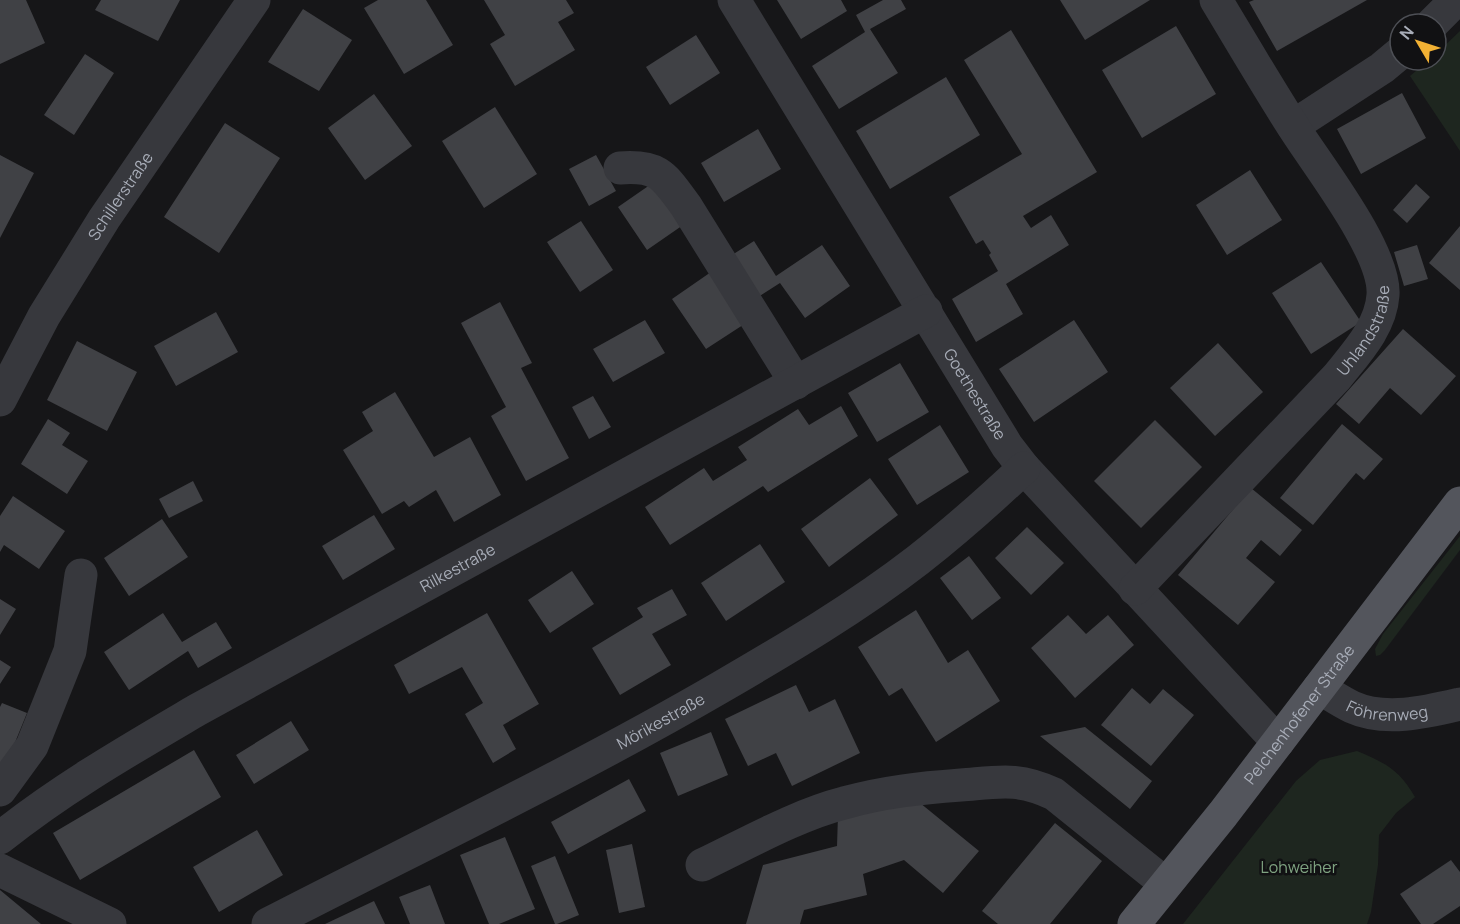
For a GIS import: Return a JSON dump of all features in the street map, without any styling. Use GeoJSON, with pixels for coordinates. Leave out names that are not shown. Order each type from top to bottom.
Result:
{"type":"FeatureCollection","features":[{"type":"Feature","properties":{"kind":"main road","name":"Pelchenhofener Straße"},"geometry":{"type":"LineString","coordinates":[[1134,924],[1278,742],[1460,503]]}},
{"type":"Feature","properties":{"kind":"street","name":"Schillerstraße"},"geometry":{"type":"LineString","coordinates":[[0,400],[44,316],[104,219],[254,0]]}},
{"type":"Feature","properties":{"kind":"street","name":"Goethestraße"},"geometry":{"type":"LineString","coordinates":[[734,0],[1007,446],[1024,468],[1278,742]]}},
{"type":"Feature","properties":{"kind":"street","name":"Uhlandstraße"},"geometry":{"type":"LineString","coordinates":[[1135,589],[1337,377],[1376,324],[1383,295],[1381,274],[1374,254],[1360,229],[1293,126],[1216,0]]}},
{"type":"Feature","properties":{"kind":"street"},"geometry":{"type":"LineString","coordinates":[[1444,12],[1456,0]]}},
{"type":"Feature","properties":{"kind":"street"},"geometry":{"type":"LineString","coordinates":[[1293,126],[1388,63]]}},
{"type":"Feature","properties":{"kind":"street"},"geometry":{"type":"LineString","coordinates":[[620,168],[642,166],[656,172],[669,184],[686,206],[796,383]]}},
{"type":"Feature","properties":{"kind":"street","name":"Rilkestraße"},"geometry":{"type":"LineString","coordinates":[[0,838],[24,818],[103,765],[197,710],[926,311]]}},
{"type":"Feature","properties":{"kind":"street","name":"Mörikestraße"},"geometry":{"type":"LineString","coordinates":[[268,924],[669,717],[784,650],[857,604],[917,561],[1024,468]]}},
{"type":"Feature","properties":{"kind":"street"},"geometry":{"type":"LineString","coordinates":[[0,790],[32,746],[70,651],[81,575]]}},
{"type":"Feature","properties":{"kind":"street","name":"Föhrenweg"},"geometry":{"type":"LineString","coordinates":[[1319,688],[1353,707],[1374,713],[1406,714],[1460,704]]}},
{"type":"Feature","properties":{"kind":"street"},"geometry":{"type":"LineString","coordinates":[[702,865],[842,803],[899,790],[1017,781],[1054,794],[1166,884]]}},
{"type":"Feature","properties":{"kind":"street"},"geometry":{"type":"LineString","coordinates":[[0,870],[110,924]]}},
{"type":"Feature","properties":{"kind":"green space"},"geometry":{"type":"Polygon","coordinates":[[[1460,31],[1460,151],[1410,76],[1415,72],[1448,72],[1448,42],[1460,31]]]}},
{"type":"Feature","properties":{"kind":"green space"},"geometry":{"type":"Polygon","coordinates":[[[1460,536],[1460,550],[1385,650],[1376,656],[1375,649],[1383,634],[1460,536]]]}},
{"type":"Feature","properties":{"kind":"green space","name":"Lohweiher"},"geometry":{"type":"Polygon","coordinates":[[[1357,751],[1376,759],[1397,773],[1415,797],[1396,813],[1379,835],[1378,865],[1367,924],[1183,924],[1296,781],[1320,760],[1357,751]]]}},
{"type":"Feature","properties":{"kind":"building"},"geometry":{"type":"Polygon","coordinates":[[[0,0],[26,0],[45,43],[0,64],[0,0]]]}},
{"type":"Feature","properties":{"kind":"building"},"geometry":{"type":"Polygon","coordinates":[[[101,0],[180,0],[158,41],[95,10],[101,0]]]}},
{"type":"Feature","properties":{"kind":"building"},"geometry":{"type":"Polygon","coordinates":[[[378,0],[426,0],[453,45],[404,74],[364,8],[378,0]]]}},
{"type":"Feature","properties":{"kind":"building"},"geometry":{"type":"Polygon","coordinates":[[[484,0],[566,0],[574,13],[558,22],[575,50],[515,86],[490,44],[505,35],[484,0]]]}},
{"type":"Feature","properties":{"kind":"building"},"geometry":{"type":"Polygon","coordinates":[[[777,0],[841,0],[847,11],[801,39],[777,0]]]}},
{"type":"Feature","properties":{"kind":"building"},"geometry":{"type":"Polygon","coordinates":[[[883,0],[901,0],[906,9],[870,29],[898,73],[839,109],[812,66],[865,32],[856,15],[883,0]]]}},
{"type":"Feature","properties":{"kind":"building"},"geometry":{"type":"Polygon","coordinates":[[[1060,0],[1150,0],[1085,40],[1060,0]]]}},
{"type":"Feature","properties":{"kind":"building"},"geometry":{"type":"Polygon","coordinates":[[[1254,0],[1367,0],[1277,51],[1249,2],[1254,0]]]}},
{"type":"Feature","properties":{"kind":"building"},"geometry":{"type":"Polygon","coordinates":[[[303,9],[352,40],[319,91],[268,62],[303,9]]]}},
{"type":"Feature","properties":{"kind":"building"},"geometry":{"type":"Polygon","coordinates":[[[1176,26],[1216,94],[1142,138],[1102,70],[1176,26]]]}},
{"type":"Feature","properties":{"kind":"building"},"geometry":{"type":"Polygon","coordinates":[[[1011,30],[1097,172],[1023,216],[1031,228],[1051,215],[1069,245],[1006,284],[1023,314],[976,342],[952,299],[998,271],[983,240],[976,244],[949,197],[1022,154],[964,60],[1011,30]]]}},
{"type":"Feature","properties":{"kind":"building"},"geometry":{"type":"Polygon","coordinates":[[[696,35],[720,73],[670,105],[646,67],[696,35]]]}},
{"type":"Feature","properties":{"kind":"building"},"geometry":{"type":"Polygon","coordinates":[[[85,54],[114,73],[74,135],[44,115],[85,54]]]}},
{"type":"Feature","properties":{"kind":"building"},"geometry":{"type":"Polygon","coordinates":[[[946,77],[980,135],[890,189],[856,131],[946,77]]]}},
{"type":"Feature","properties":{"kind":"building"},"geometry":{"type":"Polygon","coordinates":[[[1402,93],[1426,138],[1361,174],[1337,129],[1402,93]]]}},
{"type":"Feature","properties":{"kind":"building"},"geometry":{"type":"Polygon","coordinates":[[[374,94],[412,146],[365,180],[328,128],[374,94]]]}},
{"type":"Feature","properties":{"kind":"building"},"geometry":{"type":"Polygon","coordinates":[[[495,107],[537,174],[484,208],[442,141],[495,107]]]}},
{"type":"Feature","properties":{"kind":"building"},"geometry":{"type":"Polygon","coordinates":[[[225,123],[280,158],[219,253],[164,217],[225,123]]]}},
{"type":"Feature","properties":{"kind":"building"},"geometry":{"type":"Polygon","coordinates":[[[758,129],[781,169],[724,202],[701,163],[758,129]]]}},
{"type":"Feature","properties":{"kind":"building"},"geometry":{"type":"Polygon","coordinates":[[[0,155],[34,173],[0,238],[0,155]]]}},
{"type":"Feature","properties":{"kind":"building"},"geometry":{"type":"Polygon","coordinates":[[[596,155],[616,191],[589,206],[569,169],[596,155]]]}},
{"type":"Feature","properties":{"kind":"building"},"geometry":{"type":"Polygon","coordinates":[[[1250,170],[1282,220],[1227,255],[1196,205],[1250,170]]]}},
{"type":"Feature","properties":{"kind":"building"},"geometry":{"type":"Polygon","coordinates":[[[657,180],[686,223],[647,250],[618,207],[657,180]]]}},
{"type":"Feature","properties":{"kind":"building"},"geometry":{"type":"Polygon","coordinates":[[[1416,184],[1430,197],[1407,223],[1393,210],[1416,184]]]}},
{"type":"Feature","properties":{"kind":"building"},"geometry":{"type":"Polygon","coordinates":[[[581,221],[613,270],[580,292],[547,242],[581,221]]]}},
{"type":"Feature","properties":{"kind":"building"},"geometry":{"type":"Polygon","coordinates":[[[1460,226],[1460,290],[1429,263],[1460,226]]]}},
{"type":"Feature","properties":{"kind":"building"},"geometry":{"type":"Polygon","coordinates":[[[754,241],[776,276],[822,245],[850,286],[805,318],[780,283],[758,297],[732,255],[754,241]]]}},
{"type":"Feature","properties":{"kind":"building"},"geometry":{"type":"Polygon","coordinates":[[[1417,245],[1428,279],[1404,286],[1394,252],[1417,245]]]}},
{"type":"Feature","properties":{"kind":"building"},"geometry":{"type":"Polygon","coordinates":[[[1321,262],[1361,322],[1311,354],[1272,293],[1321,262]]]}},
{"type":"Feature","properties":{"kind":"building"},"geometry":{"type":"Polygon","coordinates":[[[711,272],[746,323],[706,349],[672,299],[711,272]]]}},
{"type":"Feature","properties":{"kind":"building"},"geometry":{"type":"Polygon","coordinates":[[[500,302],[532,363],[521,368],[569,458],[526,481],[491,416],[506,407],[461,323],[500,302]]]}},
{"type":"Feature","properties":{"kind":"building"},"geometry":{"type":"Polygon","coordinates":[[[216,312],[238,352],[176,386],[154,346],[216,312]]]}},
{"type":"Feature","properties":{"kind":"building"},"geometry":{"type":"Polygon","coordinates":[[[645,320],[665,353],[613,382],[593,349],[645,320]]]}},
{"type":"Feature","properties":{"kind":"building"},"geometry":{"type":"Polygon","coordinates":[[[1074,320],[1108,372],[1034,422],[999,369],[1074,320]]]}},
{"type":"Feature","properties":{"kind":"building"},"geometry":{"type":"Polygon","coordinates":[[[1403,329],[1456,376],[1421,415],[1390,388],[1359,424],[1336,404],[1403,329]]]}},
{"type":"Feature","properties":{"kind":"building"},"geometry":{"type":"Polygon","coordinates":[[[77,341],[137,372],[107,431],[47,400],[77,341]]]}},
{"type":"Feature","properties":{"kind":"building"},"geometry":{"type":"Polygon","coordinates":[[[1218,343],[1263,392],[1215,436],[1170,388],[1218,343]]]}},
{"type":"Feature","properties":{"kind":"building"},"geometry":{"type":"Polygon","coordinates":[[[900,363],[929,412],[877,442],[848,393],[900,363]]]}},
{"type":"Feature","properties":{"kind":"building"},"geometry":{"type":"Polygon","coordinates":[[[395,392],[434,457],[470,437],[501,495],[454,522],[436,490],[409,507],[404,501],[382,514],[343,450],[373,431],[362,412],[395,392]]]}},
{"type":"Feature","properties":{"kind":"building"},"geometry":{"type":"Polygon","coordinates":[[[593,396],[611,427],[589,439],[572,407],[593,396]]]}},
{"type":"Feature","properties":{"kind":"building"},"geometry":{"type":"Polygon","coordinates":[[[841,406],[858,436],[768,492],[763,486],[670,545],[645,507],[704,468],[713,481],[747,460],[738,447],[798,409],[809,425],[841,406]]]}},
{"type":"Feature","properties":{"kind":"building"},"geometry":{"type":"Polygon","coordinates":[[[48,419],[70,433],[62,445],[88,461],[67,494],[21,464],[48,419]]]}},
{"type":"Feature","properties":{"kind":"building"},"geometry":{"type":"Polygon","coordinates":[[[1155,420],[1202,467],[1141,528],[1094,481],[1155,420]]]}},
{"type":"Feature","properties":{"kind":"building"},"geometry":{"type":"Polygon","coordinates":[[[1342,424],[1383,459],[1364,480],[1356,473],[1313,525],[1280,498],[1342,424]]]}},
{"type":"Feature","properties":{"kind":"building"},"geometry":{"type":"Polygon","coordinates":[[[940,425],[969,472],[917,505],[888,459],[940,425]]]}},
{"type":"Feature","properties":{"kind":"building"},"geometry":{"type":"Polygon","coordinates":[[[870,478],[898,515],[829,567],[801,529],[870,478]]]}},
{"type":"Feature","properties":{"kind":"building"},"geometry":{"type":"Polygon","coordinates":[[[193,481],[203,501],[169,518],[159,499],[193,481]]]}},
{"type":"Feature","properties":{"kind":"building"},"geometry":{"type":"Polygon","coordinates":[[[1251,488],[1302,530],[1280,556],[1261,540],[1246,558],[1275,582],[1238,625],[1178,575],[1251,488]]]}},
{"type":"Feature","properties":{"kind":"building"},"geometry":{"type":"Polygon","coordinates":[[[13,496],[65,531],[39,569],[4,545],[0,552],[0,516],[13,496]]]}},
{"type":"Feature","properties":{"kind":"building"},"geometry":{"type":"Polygon","coordinates":[[[374,515],[395,549],[343,580],[322,546],[374,515]]]}},
{"type":"Feature","properties":{"kind":"building"},"geometry":{"type":"Polygon","coordinates":[[[162,519],[188,557],[129,596],[104,558],[162,519]]]}},
{"type":"Feature","properties":{"kind":"building"},"geometry":{"type":"Polygon","coordinates":[[[1027,527],[1064,563],[1031,595],[995,558],[1027,527]]]}},
{"type":"Feature","properties":{"kind":"building"},"geometry":{"type":"Polygon","coordinates":[[[760,544],[785,582],[726,621],[701,583],[760,544]]]}},
{"type":"Feature","properties":{"kind":"building"},"geometry":{"type":"Polygon","coordinates":[[[969,556],[1001,598],[972,620],[940,578],[969,556]]]}},
{"type":"Feature","properties":{"kind":"building"},"geometry":{"type":"Polygon","coordinates":[[[572,571],[594,604],[550,633],[528,600],[572,571]]]}},
{"type":"Feature","properties":{"kind":"building"},"geometry":{"type":"Polygon","coordinates":[[[672,589],[687,615],[652,634],[671,665],[620,695],[592,648],[643,617],[637,608],[672,589]]]}},
{"type":"Feature","properties":{"kind":"building"},"geometry":{"type":"Polygon","coordinates":[[[0,599],[16,609],[0,635],[0,599]]]}},
{"type":"Feature","properties":{"kind":"building"},"geometry":{"type":"Polygon","coordinates":[[[916,610],[948,663],[968,650],[1000,701],[936,742],[902,688],[889,696],[858,647],[916,610]]]}},
{"type":"Feature","properties":{"kind":"building"},"geometry":{"type":"Polygon","coordinates":[[[163,613],[182,642],[216,622],[232,648],[198,668],[188,651],[129,690],[104,652],[163,613]]]}},
{"type":"Feature","properties":{"kind":"building"},"geometry":{"type":"Polygon","coordinates":[[[487,613],[539,704],[503,725],[516,749],[493,763],[465,714],[483,703],[462,667],[409,694],[394,665],[487,613]]]}},
{"type":"Feature","properties":{"kind":"building"},"geometry":{"type":"Polygon","coordinates":[[[1068,615],[1086,634],[1108,615],[1134,645],[1075,698],[1031,648],[1068,615]]]}},
{"type":"Feature","properties":{"kind":"building"},"geometry":{"type":"Polygon","coordinates":[[[0,660],[11,667],[0,684],[0,660]]]}},
{"type":"Feature","properties":{"kind":"building"},"geometry":{"type":"Polygon","coordinates":[[[796,685],[809,712],[835,699],[860,753],[792,786],[776,753],[748,766],[725,719],[796,685]]]}},
{"type":"Feature","properties":{"kind":"building"},"geometry":{"type":"Polygon","coordinates":[[[1132,688],[1150,704],[1163,689],[1194,715],[1151,766],[1101,725],[1132,688]]]}},
{"type":"Feature","properties":{"kind":"building"},"geometry":{"type":"Polygon","coordinates":[[[2,703],[27,713],[3,772],[0,771],[0,707],[2,703]]]}},
{"type":"Feature","properties":{"kind":"building"},"geometry":{"type":"Polygon","coordinates":[[[291,721],[309,750],[254,784],[236,755],[291,721]]]}},
{"type":"Feature","properties":{"kind":"building"},"geometry":{"type":"Polygon","coordinates":[[[1085,727],[1152,781],[1130,809],[1040,736],[1085,727]]]}},
{"type":"Feature","properties":{"kind":"building"},"geometry":{"type":"Polygon","coordinates":[[[711,732],[728,775],[678,796],[660,753],[711,732]]]}},
{"type":"Feature","properties":{"kind":"building"},"geometry":{"type":"Polygon","coordinates":[[[194,750],[221,797],[80,880],[53,833],[194,750]]]}},
{"type":"Feature","properties":{"kind":"building"},"geometry":{"type":"Polygon","coordinates":[[[629,779],[646,811],[568,854],[551,822],[629,779]]]}},
{"type":"Feature","properties":{"kind":"building"},"geometry":{"type":"Polygon","coordinates":[[[909,794],[979,851],[943,893],[904,860],[863,874],[867,895],[804,910],[800,924],[746,924],[763,865],[837,846],[838,815],[909,794]]]}},
{"type":"Feature","properties":{"kind":"building"},"geometry":{"type":"Polygon","coordinates":[[[1055,823],[1102,861],[1050,924],[998,924],[982,911],[1055,823]]]}},
{"type":"Feature","properties":{"kind":"building"},"geometry":{"type":"Polygon","coordinates":[[[257,830],[283,875],[219,912],[193,867],[257,830]]]}},
{"type":"Feature","properties":{"kind":"building"},"geometry":{"type":"Polygon","coordinates":[[[505,837],[535,909],[499,924],[489,924],[460,855],[505,837]]]}},
{"type":"Feature","properties":{"kind":"building"},"geometry":{"type":"Polygon","coordinates":[[[632,844],[645,907],[619,913],[606,850],[632,844]]]}},
{"type":"Feature","properties":{"kind":"building"},"geometry":{"type":"Polygon","coordinates":[[[555,856],[579,915],[557,924],[555,924],[531,866],[555,856]]]}},
{"type":"Feature","properties":{"kind":"building"},"geometry":{"type":"Polygon","coordinates":[[[1451,860],[1460,872],[1460,906],[1433,924],[1421,924],[1400,894],[1451,860]]]}},
{"type":"Feature","properties":{"kind":"building"},"geometry":{"type":"Polygon","coordinates":[[[430,885],[445,924],[410,924],[399,897],[430,885]]]}},
{"type":"Feature","properties":{"kind":"building"},"geometry":{"type":"Polygon","coordinates":[[[0,890],[41,924],[0,924],[0,890]]]}},
{"type":"Feature","properties":{"kind":"building"},"geometry":{"type":"Polygon","coordinates":[[[374,901],[385,924],[325,924],[374,901]]]}}]}
